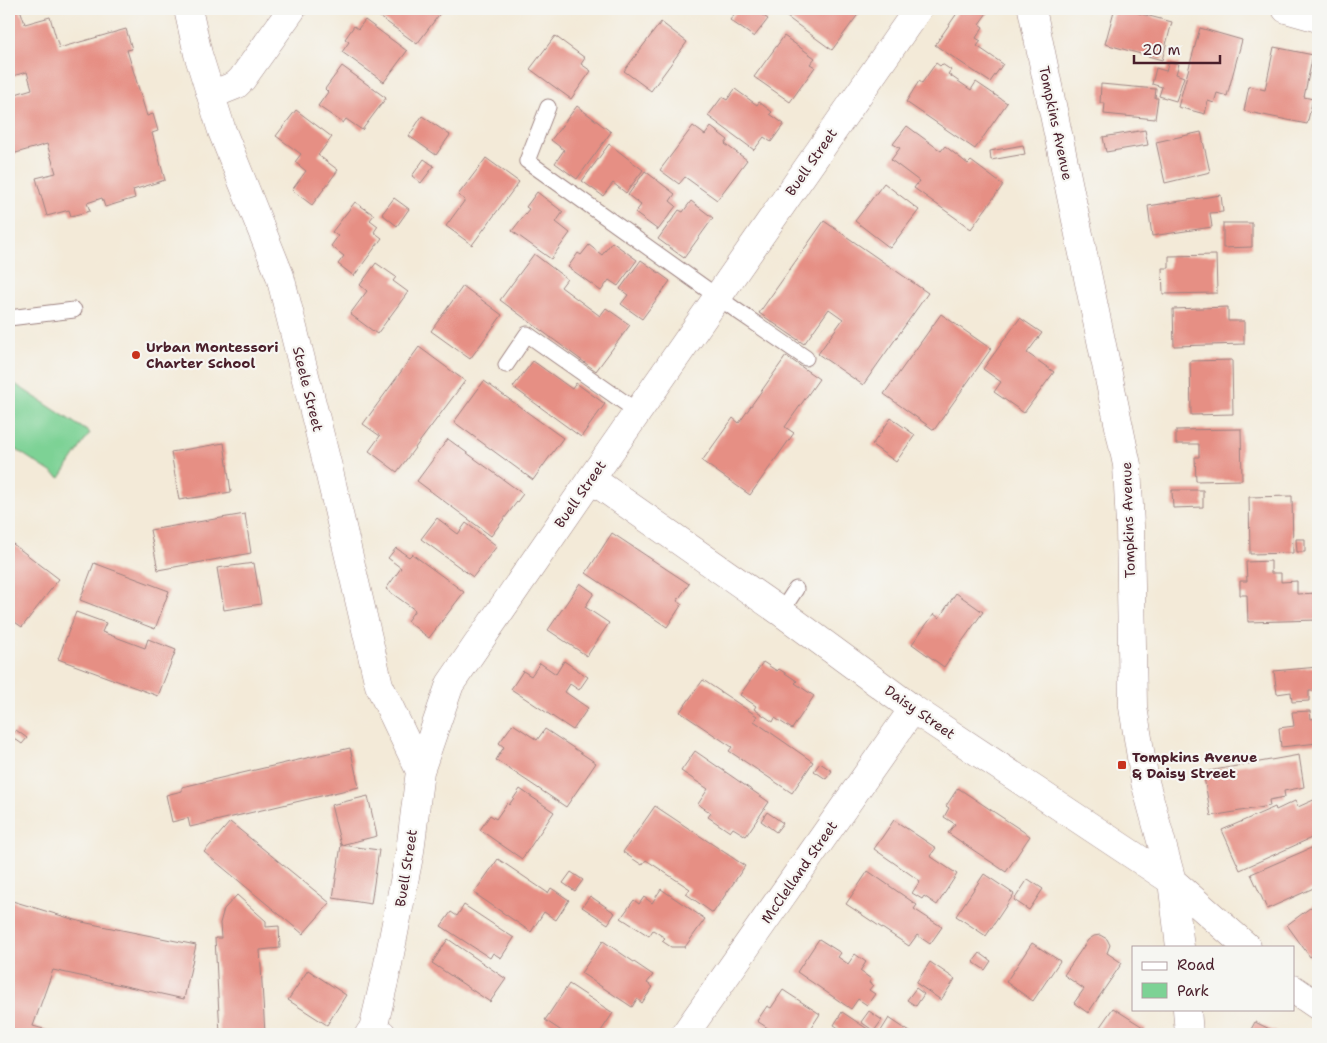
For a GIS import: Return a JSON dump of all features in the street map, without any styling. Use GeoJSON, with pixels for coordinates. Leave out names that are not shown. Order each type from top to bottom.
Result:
{"type":"FeatureCollection","features":[{"type":"Feature","properties":{"kind":"street","name":"Steele Street"},"geometry":{"type":"LineString","coordinates":[[188,9],[198,54],[226,140],[280,276],[329,471],[379,686],[420,771]]}},
{"type":"Feature","properties":{"kind":"street"},"geometry":{"type":"LineString","coordinates":[[211,95],[236,85],[242,79],[292,9]]}},
{"type":"Feature","properties":{"kind":"street","name":"Buell Street"},"geometry":{"type":"LineString","coordinates":[[375,1033],[410,851],[420,771],[450,684],[918,9]]}},
{"type":"Feature","properties":{"kind":"street","name":"Tompkins Avenue"},"geometry":{"type":"LineString","coordinates":[[1032,9],[1127,465],[1133,707],[1145,782],[1172,881],[1180,946]]}},
{"type":"Feature","properties":{"kind":"street"},"geometry":{"type":"LineString","coordinates":[[1286,9],[1318,18]]}},
{"type":"Feature","properties":{"kind":"street","name":"Daisy Street"},"geometry":{"type":"LineString","coordinates":[[591,479],[781,612],[913,709],[1172,881],[1246,946]]}},
{"type":"Feature","properties":{"kind":"street","name":"McClelland Street"},"geometry":{"type":"LineString","coordinates":[[685,1034],[913,709]]}},
{"type":"Feature","properties":{"kind":"street"},"geometry":{"type":"LineString","coordinates":[[1294,990],[1318,1006]]}},
{"type":"Feature","properties":{"kind":"street"},"geometry":{"type":"LineString","coordinates":[[1187,1010],[1189,1034]]}},
{"type":"Feature","properties":{"kind":"lane"},"geometry":{"type":"LineString","coordinates":[[548,107],[527,161],[806,358]]}},
{"type":"Feature","properties":{"kind":"lane"},"geometry":{"type":"LineString","coordinates":[[9,318],[74,310]]}},
{"type":"Feature","properties":{"kind":"lane"},"geometry":{"type":"LineString","coordinates":[[506,365],[527,334],[638,412]]}},
{"type":"Feature","properties":{"kind":"lane"},"geometry":{"type":"LineString","coordinates":[[781,612],[796,589]]}},
{"type":"Feature","properties":{"kind":"green space"},"geometry":{"type":"Polygon","coordinates":[[[9,380],[90,433],[60,478],[9,445],[9,380]]]}},
{"type":"Feature","properties":{"kind":"building"},"geometry":{"type":"Polygon","coordinates":[[[11,9],[20,9],[25,24],[50,17],[59,48],[126,29],[132,49],[127,50],[147,116],[153,114],[158,131],[152,133],[165,180],[133,190],[135,198],[105,207],[102,198],[87,203],[90,211],[71,216],[69,210],[47,216],[36,178],[56,173],[47,144],[9,155],[9,96],[32,89],[27,72],[9,77],[9,19],[13,18],[11,9]]]}},
{"type":"Feature","properties":{"kind":"building"},"geometry":{"type":"Polygon","coordinates":[[[369,9],[437,9],[441,12],[417,44],[369,9]]]}},
{"type":"Feature","properties":{"kind":"building"},"geometry":{"type":"Polygon","coordinates":[[[738,9],[754,9],[768,19],[754,37],[730,20],[738,9]]]}},
{"type":"Feature","properties":{"kind":"building"},"geometry":{"type":"Polygon","coordinates":[[[776,9],[862,9],[832,50],[776,9]]]}},
{"type":"Feature","properties":{"kind":"building"},"geometry":{"type":"Polygon","coordinates":[[[960,9],[989,10],[979,24],[983,27],[976,38],[981,41],[977,46],[1003,64],[990,82],[935,45],[960,9]]]}},
{"type":"Feature","properties":{"kind":"building"},"geometry":{"type":"Polygon","coordinates":[[[1109,9],[1139,9],[1138,13],[1172,22],[1162,60],[1105,44],[1114,11],[1109,9]]]}},
{"type":"Feature","properties":{"kind":"building"},"geometry":{"type":"Polygon","coordinates":[[[365,20],[407,51],[384,82],[342,52],[349,42],[345,39],[354,26],[358,29],[365,20]]]}},
{"type":"Feature","properties":{"kind":"building"},"geometry":{"type":"Polygon","coordinates":[[[661,22],[687,42],[651,91],[624,71],[661,22]]]}},
{"type":"Feature","properties":{"kind":"building"},"geometry":{"type":"Polygon","coordinates":[[[1200,28],[1242,40],[1227,96],[1217,93],[1214,103],[1208,101],[1205,114],[1178,107],[1200,28]]]}},
{"type":"Feature","properties":{"kind":"building"},"geometry":{"type":"Polygon","coordinates":[[[555,36],[585,58],[581,64],[591,71],[571,99],[530,69],[555,36]]]}},
{"type":"Feature","properties":{"kind":"building"},"geometry":{"type":"Polygon","coordinates":[[[784,36],[815,58],[810,64],[815,67],[790,102],[754,77],[784,36]]]}},
{"type":"Feature","properties":{"kind":"building"},"geometry":{"type":"Polygon","coordinates":[[[1274,47],[1313,55],[1304,97],[1313,99],[1307,124],[1244,111],[1249,86],[1265,90],[1274,47]]]}},
{"type":"Feature","properties":{"kind":"building"},"geometry":{"type":"Polygon","coordinates":[[[1169,62],[1179,64],[1176,74],[1184,77],[1176,101],[1159,96],[1162,87],[1152,84],[1156,68],[1166,71],[1169,62]]]}},
{"type":"Feature","properties":{"kind":"building"},"geometry":{"type":"Polygon","coordinates":[[[936,63],[940,66],[942,64],[951,70],[948,74],[971,90],[976,82],[1007,103],[975,149],[906,102],[919,81],[922,83],[936,63]]]}},
{"type":"Feature","properties":{"kind":"building"},"geometry":{"type":"Polygon","coordinates":[[[342,66],[386,98],[362,130],[346,119],[343,123],[318,106],[328,92],[325,89],[342,66]]]}},
{"type":"Feature","properties":{"kind":"building"},"geometry":{"type":"Polygon","coordinates":[[[1101,84],[1156,89],[1155,98],[1158,98],[1155,119],[1104,114],[1105,103],[1100,103],[1101,84]]]}},
{"type":"Feature","properties":{"kind":"building"},"geometry":{"type":"Polygon","coordinates":[[[735,89],[757,105],[759,102],[772,112],[770,114],[784,124],[771,142],[764,137],[754,150],[708,116],[722,97],[727,100],[735,89]]]}},
{"type":"Feature","properties":{"kind":"building"},"geometry":{"type":"Polygon","coordinates":[[[577,106],[611,132],[577,179],[555,163],[564,150],[551,140],[577,106]]]}},
{"type":"Feature","properties":{"kind":"building"},"geometry":{"type":"Polygon","coordinates":[[[296,110],[332,137],[318,155],[338,170],[312,205],[292,190],[306,171],[295,162],[301,154],[276,136],[296,110]]]}},
{"type":"Feature","properties":{"kind":"building"},"geometry":{"type":"Polygon","coordinates":[[[422,116],[450,135],[436,155],[409,136],[422,116]]]}},
{"type":"Feature","properties":{"kind":"building"},"geometry":{"type":"Polygon","coordinates":[[[693,126],[705,135],[711,127],[728,140],[725,144],[747,160],[717,200],[685,177],[679,184],[660,170],[693,126]]]}},
{"type":"Feature","properties":{"kind":"building"},"geometry":{"type":"Polygon","coordinates":[[[907,126],[941,151],[945,146],[968,164],[971,161],[1003,185],[971,229],[914,188],[919,181],[891,160],[900,148],[893,144],[907,126]]]}},
{"type":"Feature","properties":{"kind":"building"},"geometry":{"type":"Polygon","coordinates":[[[1145,130],[1148,145],[1106,152],[1103,137],[1145,130]]]}},
{"type":"Feature","properties":{"kind":"building"},"geometry":{"type":"Polygon","coordinates":[[[1201,132],[1210,172],[1165,183],[1156,142],[1201,132]]]}},
{"type":"Feature","properties":{"kind":"building"},"geometry":{"type":"Polygon","coordinates":[[[609,144],[643,170],[626,193],[613,183],[603,196],[582,181],[609,144]]]}},
{"type":"Feature","properties":{"kind":"building"},"geometry":{"type":"Polygon","coordinates":[[[1023,145],[1025,154],[991,160],[990,151],[1023,145]]]}},
{"type":"Feature","properties":{"kind":"building"},"geometry":{"type":"Polygon","coordinates":[[[486,158],[519,182],[472,245],[446,226],[465,200],[458,195],[486,158]]]}},
{"type":"Feature","properties":{"kind":"building"},"geometry":{"type":"Polygon","coordinates":[[[424,159],[434,166],[421,183],[412,176],[424,159]]]}},
{"type":"Feature","properties":{"kind":"building"},"geometry":{"type":"Polygon","coordinates":[[[645,171],[675,194],[670,201],[676,206],[658,230],[635,213],[641,205],[628,195],[645,171]]]}},
{"type":"Feature","properties":{"kind":"building"},"geometry":{"type":"Polygon","coordinates":[[[884,183],[919,210],[890,248],[855,221],[884,183]]]}},
{"type":"Feature","properties":{"kind":"building"},"geometry":{"type":"Polygon","coordinates":[[[537,192],[563,212],[556,222],[570,233],[551,259],[512,231],[529,209],[526,207],[537,192]]]}},
{"type":"Feature","properties":{"kind":"building"},"geometry":{"type":"Polygon","coordinates":[[[1221,195],[1223,212],[1210,213],[1212,227],[1152,236],[1148,206],[1221,195]]]}},
{"type":"Feature","properties":{"kind":"building"},"geometry":{"type":"Polygon","coordinates":[[[394,198],[409,209],[397,226],[382,214],[394,198]]]}},
{"type":"Feature","properties":{"kind":"building"},"geometry":{"type":"Polygon","coordinates":[[[691,201],[713,218],[684,258],[658,239],[679,210],[683,212],[691,201]]]}},
{"type":"Feature","properties":{"kind":"building"},"geometry":{"type":"Polygon","coordinates":[[[355,202],[374,215],[370,220],[378,226],[374,232],[382,238],[354,276],[338,264],[344,256],[331,246],[338,236],[332,232],[355,202]]]}},
{"type":"Feature","properties":{"kind":"building"},"geometry":{"type":"Polygon","coordinates":[[[824,221],[928,293],[863,385],[818,354],[843,319],[829,309],[804,344],[759,313],[824,221]]]}},
{"type":"Feature","properties":{"kind":"building"},"geometry":{"type":"Polygon","coordinates":[[[1223,223],[1252,223],[1252,247],[1223,248],[1223,223]]]}},
{"type":"Feature","properties":{"kind":"building"},"geometry":{"type":"Polygon","coordinates":[[[612,242],[637,260],[618,286],[609,280],[601,291],[568,267],[578,253],[581,255],[589,245],[602,255],[612,242]]]}},
{"type":"Feature","properties":{"kind":"building"},"geometry":{"type":"Polygon","coordinates":[[[534,254],[567,279],[561,287],[600,316],[606,308],[630,325],[596,371],[500,300],[534,254]]]}},
{"type":"Feature","properties":{"kind":"building"},"geometry":{"type":"Polygon","coordinates":[[[1216,255],[1217,293],[1163,294],[1162,268],[1169,268],[1169,256],[1216,255]]]}},
{"type":"Feature","properties":{"kind":"building"},"geometry":{"type":"Polygon","coordinates":[[[641,260],[670,281],[642,319],[621,304],[628,295],[620,289],[641,260]]]}},
{"type":"Feature","properties":{"kind":"building"},"geometry":{"type":"Polygon","coordinates":[[[376,263],[396,277],[393,281],[408,292],[377,334],[350,314],[367,291],[360,285],[376,263]]]}},
{"type":"Feature","properties":{"kind":"building"},"geometry":{"type":"Polygon","coordinates":[[[463,286],[502,315],[470,359],[431,331],[463,286]]]}},
{"type":"Feature","properties":{"kind":"building"},"geometry":{"type":"Polygon","coordinates":[[[1228,307],[1228,321],[1244,321],[1244,344],[1174,346],[1173,309],[1228,307]]]}},
{"type":"Feature","properties":{"kind":"building"},"geometry":{"type":"Polygon","coordinates":[[[941,314],[991,349],[934,430],[884,394],[941,314]]]}},
{"type":"Feature","properties":{"kind":"building"},"geometry":{"type":"Polygon","coordinates":[[[1020,318],[1042,333],[1027,353],[1054,372],[1024,413],[994,392],[1001,382],[983,369],[1020,318]]]}},
{"type":"Feature","properties":{"kind":"building"},"geometry":{"type":"Polygon","coordinates":[[[419,347],[465,381],[397,472],[369,451],[380,436],[363,424],[419,347]]]}},
{"type":"Feature","properties":{"kind":"building"},"geometry":{"type":"Polygon","coordinates":[[[786,356],[819,379],[785,427],[794,433],[750,495],[702,461],[733,418],[739,423],[786,356]]]}},
{"type":"Feature","properties":{"kind":"building"},"geometry":{"type":"Polygon","coordinates":[[[1232,360],[1233,414],[1191,415],[1190,361],[1232,360]]]}},
{"type":"Feature","properties":{"kind":"building"},"geometry":{"type":"Polygon","coordinates":[[[533,361],[572,389],[576,383],[605,404],[581,437],[513,387],[533,361]]]}},
{"type":"Feature","properties":{"kind":"building"},"geometry":{"type":"Polygon","coordinates":[[[484,381],[563,438],[533,480],[454,422],[484,381]]]}},
{"type":"Feature","properties":{"kind":"building"},"geometry":{"type":"Polygon","coordinates":[[[891,418],[915,435],[896,462],[872,445],[891,418]]]}},
{"type":"Feature","properties":{"kind":"building"},"geometry":{"type":"Polygon","coordinates":[[[1241,429],[1242,480],[1196,481],[1195,457],[1199,457],[1199,444],[1176,444],[1176,430],[1241,429]]]}},
{"type":"Feature","properties":{"kind":"building"},"geometry":{"type":"Polygon","coordinates":[[[448,439],[523,494],[491,536],[417,481],[448,439]]]}},
{"type":"Feature","properties":{"kind":"building"},"geometry":{"type":"Polygon","coordinates":[[[224,443],[231,492],[179,500],[171,452],[224,443]]]}},
{"type":"Feature","properties":{"kind":"building"},"geometry":{"type":"Polygon","coordinates":[[[1172,490],[1203,490],[1203,507],[1173,508],[1172,490]]]}},
{"type":"Feature","properties":{"kind":"building"},"geometry":{"type":"Polygon","coordinates":[[[1292,496],[1293,553],[1250,554],[1249,497],[1292,496]]]}},
{"type":"Feature","properties":{"kind":"building"},"geometry":{"type":"Polygon","coordinates":[[[245,514],[251,553],[158,570],[150,530],[245,514]]]}},
{"type":"Feature","properties":{"kind":"building"},"geometry":{"type":"Polygon","coordinates":[[[437,518],[458,534],[466,523],[497,546],[473,577],[421,539],[437,518]]]}},
{"type":"Feature","properties":{"kind":"building"},"geometry":{"type":"Polygon","coordinates":[[[612,533],[689,584],[677,601],[682,604],[667,627],[586,573],[612,533]]]}},
{"type":"Feature","properties":{"kind":"building"},"geometry":{"type":"Polygon","coordinates":[[[1296,539],[1305,539],[1305,552],[1297,552],[1296,539]]]}},
{"type":"Feature","properties":{"kind":"building"},"geometry":{"type":"Polygon","coordinates":[[[9,541],[59,579],[22,627],[9,618],[9,541]]]}},
{"type":"Feature","properties":{"kind":"building"},"geometry":{"type":"Polygon","coordinates":[[[396,548],[409,557],[412,554],[464,592],[429,638],[407,621],[415,610],[386,589],[401,568],[388,558],[396,548]]]}},
{"type":"Feature","properties":{"kind":"building"},"geometry":{"type":"Polygon","coordinates":[[[1271,561],[1271,573],[1281,573],[1281,582],[1297,581],[1297,594],[1318,593],[1318,620],[1248,622],[1247,595],[1240,595],[1240,581],[1247,581],[1246,562],[1271,561]]]}},
{"type":"Feature","properties":{"kind":"building"},"geometry":{"type":"Polygon","coordinates":[[[94,563],[169,591],[155,629],[80,600],[94,563]]]}},
{"type":"Feature","properties":{"kind":"building"},"geometry":{"type":"Polygon","coordinates":[[[254,563],[261,604],[224,610],[217,568],[254,563]]]}},
{"type":"Feature","properties":{"kind":"building"},"geometry":{"type":"Polygon","coordinates":[[[580,583],[594,593],[585,607],[609,623],[587,656],[548,630],[580,583]]]}},
{"type":"Feature","properties":{"kind":"building"},"geometry":{"type":"Polygon","coordinates":[[[956,593],[983,612],[944,667],[912,644],[934,614],[939,618],[956,593]]]}},
{"type":"Feature","properties":{"kind":"building"},"geometry":{"type":"Polygon","coordinates":[[[76,612],[106,623],[102,632],[145,648],[148,639],[176,650],[158,696],[58,659],[76,612]]]}},
{"type":"Feature","properties":{"kind":"building"},"geometry":{"type":"Polygon","coordinates":[[[564,661],[588,677],[579,690],[570,684],[565,692],[588,708],[573,730],[511,689],[523,671],[531,676],[540,663],[556,674],[564,661]]]}},
{"type":"Feature","properties":{"kind":"building"},"geometry":{"type":"Polygon","coordinates":[[[763,662],[777,671],[779,669],[797,681],[795,683],[814,696],[792,729],[775,718],[773,722],[754,709],[756,706],[740,695],[763,662]]]}},
{"type":"Feature","properties":{"kind":"building"},"geometry":{"type":"Polygon","coordinates":[[[1318,667],[1318,691],[1309,691],[1309,701],[1292,702],[1291,692],[1277,694],[1274,671],[1318,667]]]}},
{"type":"Feature","properties":{"kind":"building"},"geometry":{"type":"Polygon","coordinates":[[[703,680],[757,716],[754,721],[813,762],[792,793],[729,751],[732,747],[680,712],[703,680]]]}},
{"type":"Feature","properties":{"kind":"building"},"geometry":{"type":"Polygon","coordinates":[[[1310,711],[1311,719],[1318,718],[1318,743],[1281,747],[1279,728],[1294,726],[1292,712],[1310,711]]]}},
{"type":"Feature","properties":{"kind":"building"},"geometry":{"type":"Polygon","coordinates":[[[513,724],[537,740],[545,729],[596,763],[566,807],[496,760],[504,747],[499,743],[513,724]]]}},
{"type":"Feature","properties":{"kind":"building"},"geometry":{"type":"Polygon","coordinates":[[[16,730],[27,738],[22,744],[11,736],[16,730]]]}},
{"type":"Feature","properties":{"kind":"building"},"geometry":{"type":"Polygon","coordinates":[[[350,748],[359,787],[190,827],[188,818],[172,822],[166,795],[182,791],[182,787],[350,748]]]}},
{"type":"Feature","properties":{"kind":"building"},"geometry":{"type":"Polygon","coordinates":[[[695,751],[769,802],[746,836],[733,828],[730,832],[708,817],[711,813],[698,804],[708,789],[681,771],[695,751]]]}},
{"type":"Feature","properties":{"kind":"building"},"geometry":{"type":"Polygon","coordinates":[[[1299,755],[1304,787],[1284,791],[1285,797],[1269,800],[1270,806],[1211,816],[1203,772],[1299,755]]]}},
{"type":"Feature","properties":{"kind":"building"},"geometry":{"type":"Polygon","coordinates":[[[820,763],[832,771],[826,779],[814,771],[820,763]]]}},
{"type":"Feature","properties":{"kind":"building"},"geometry":{"type":"Polygon","coordinates":[[[958,788],[1030,836],[1006,872],[948,833],[955,824],[944,817],[949,808],[946,806],[958,788]]]}},
{"type":"Feature","properties":{"kind":"building"},"geometry":{"type":"Polygon","coordinates":[[[520,789],[554,812],[522,859],[480,830],[490,815],[496,819],[520,789]]]}},
{"type":"Feature","properties":{"kind":"building"},"geometry":{"type":"Polygon","coordinates":[[[368,796],[377,836],[341,845],[331,805],[368,796]]]}},
{"type":"Feature","properties":{"kind":"building"},"geometry":{"type":"Polygon","coordinates":[[[1318,798],[1318,835],[1240,870],[1222,830],[1275,807],[1276,810],[1295,801],[1298,807],[1318,798]]]}},
{"type":"Feature","properties":{"kind":"building"},"geometry":{"type":"Polygon","coordinates":[[[655,806],[745,866],[713,913],[686,894],[690,889],[646,860],[642,865],[623,852],[655,806]]]}},
{"type":"Feature","properties":{"kind":"building"},"geometry":{"type":"Polygon","coordinates":[[[767,812],[783,823],[776,832],[761,821],[767,812]]]}},
{"type":"Feature","properties":{"kind":"building"},"geometry":{"type":"Polygon","coordinates":[[[894,820],[936,848],[930,856],[957,874],[937,905],[924,896],[922,899],[912,893],[920,881],[874,849],[894,820]]]}},
{"type":"Feature","properties":{"kind":"building"},"geometry":{"type":"Polygon","coordinates":[[[230,822],[330,903],[303,934],[204,852],[230,822]]]}},
{"type":"Feature","properties":{"kind":"building"},"geometry":{"type":"Polygon","coordinates":[[[341,845],[379,850],[371,904],[333,898],[341,845]]]}},
{"type":"Feature","properties":{"kind":"building"},"geometry":{"type":"Polygon","coordinates":[[[1318,845],[1318,886],[1267,909],[1251,874],[1318,845]]]}},
{"type":"Feature","properties":{"kind":"building"},"geometry":{"type":"Polygon","coordinates":[[[498,859],[548,893],[551,888],[569,900],[556,920],[544,912],[531,932],[474,893],[498,859]]]}},
{"type":"Feature","properties":{"kind":"building"},"geometry":{"type":"Polygon","coordinates":[[[868,871],[917,905],[914,909],[942,927],[930,944],[917,935],[909,946],[846,904],[868,871]]]}},
{"type":"Feature","properties":{"kind":"building"},"geometry":{"type":"Polygon","coordinates":[[[571,872],[583,880],[575,891],[563,883],[571,872]]]}},
{"type":"Feature","properties":{"kind":"building"},"geometry":{"type":"Polygon","coordinates":[[[984,874],[1014,894],[986,936],[956,916],[984,874]]]}},
{"type":"Feature","properties":{"kind":"building"},"geometry":{"type":"Polygon","coordinates":[[[1028,879],[1043,889],[1029,910],[1014,900],[1028,879]]]}},
{"type":"Feature","properties":{"kind":"building"},"geometry":{"type":"Polygon","coordinates":[[[661,889],[705,919],[685,947],[671,947],[662,941],[665,938],[653,930],[649,936],[621,918],[634,900],[639,904],[644,897],[652,903],[661,889]]]}},
{"type":"Feature","properties":{"kind":"building"},"geometry":{"type":"Polygon","coordinates":[[[237,895],[266,921],[266,927],[279,926],[280,948],[260,950],[265,1034],[220,1034],[215,938],[221,938],[220,923],[224,909],[237,895]]]}},
{"type":"Feature","properties":{"kind":"building"},"geometry":{"type":"Polygon","coordinates":[[[590,896],[615,913],[608,924],[582,907],[590,896]]]}},
{"type":"Feature","properties":{"kind":"building"},"geometry":{"type":"Polygon","coordinates":[[[9,900],[82,922],[196,945],[184,999],[53,970],[33,1026],[61,1034],[9,1034],[9,900]]]}},
{"type":"Feature","properties":{"kind":"building"},"geometry":{"type":"Polygon","coordinates":[[[1318,902],[1318,951],[1310,957],[1287,925],[1318,902]]]}},
{"type":"Feature","properties":{"kind":"building"},"geometry":{"type":"Polygon","coordinates":[[[464,905],[514,938],[501,958],[493,953],[490,958],[441,926],[451,912],[457,916],[464,905]]]}},
{"type":"Feature","properties":{"kind":"building"},"geometry":{"type":"Polygon","coordinates":[[[1100,935],[1107,939],[1110,945],[1107,953],[1122,963],[1088,1013],[1074,1003],[1084,989],[1064,975],[1088,940],[1100,935]]]}},
{"type":"Feature","properties":{"kind":"building"},"geometry":{"type":"Polygon","coordinates":[[[448,939],[506,979],[490,1002],[432,963],[448,939]]]}},
{"type":"Feature","properties":{"kind":"building"},"geometry":{"type":"Polygon","coordinates":[[[819,939],[841,953],[838,957],[848,964],[855,954],[866,962],[860,971],[871,979],[869,983],[873,985],[869,990],[875,994],[867,1005],[858,999],[851,1009],[797,972],[819,939]]]}},
{"type":"Feature","properties":{"kind":"building"},"geometry":{"type":"Polygon","coordinates":[[[603,941],[653,975],[647,983],[653,987],[642,1003],[637,999],[632,1007],[581,973],[603,941]]]}},
{"type":"Feature","properties":{"kind":"building"},"geometry":{"type":"Polygon","coordinates":[[[1032,943],[1060,961],[1033,1001],[1006,982],[1032,943]]]}},
{"type":"Feature","properties":{"kind":"building"},"geometry":{"type":"Polygon","coordinates":[[[980,953],[991,961],[985,970],[973,962],[980,953]]]}},
{"type":"Feature","properties":{"kind":"building"},"geometry":{"type":"Polygon","coordinates":[[[930,962],[955,979],[941,1000],[916,983],[930,962]]]}},
{"type":"Feature","properties":{"kind":"building"},"geometry":{"type":"Polygon","coordinates":[[[308,970],[346,995],[327,1025],[288,1000],[308,970]]]}},
{"type":"Feature","properties":{"kind":"building"},"geometry":{"type":"Polygon","coordinates":[[[569,984],[613,1013],[599,1034],[566,1034],[545,1020],[569,984]]]}},
{"type":"Feature","properties":{"kind":"building"},"geometry":{"type":"Polygon","coordinates":[[[916,988],[924,994],[916,1006],[907,1000],[916,988]]]}},
{"type":"Feature","properties":{"kind":"building"},"geometry":{"type":"Polygon","coordinates":[[[783,990],[820,1014],[809,1031],[814,1034],[777,1034],[757,1021],[767,1006],[771,1008],[783,990]]]}},
{"type":"Feature","properties":{"kind":"building"},"geometry":{"type":"Polygon","coordinates":[[[1113,1008],[1146,1029],[1142,1034],[1095,1034],[1113,1008]]]}},
{"type":"Feature","properties":{"kind":"building"},"geometry":{"type":"Polygon","coordinates":[[[869,1011],[882,1020],[874,1031],[861,1022],[869,1011]]]}},
{"type":"Feature","properties":{"kind":"building"},"geometry":{"type":"Polygon","coordinates":[[[842,1012],[869,1030],[866,1034],[848,1034],[834,1025],[842,1012]]]}},
{"type":"Feature","properties":{"kind":"building"},"geometry":{"type":"Polygon","coordinates":[[[889,1018],[913,1034],[879,1034],[889,1018]]]}},
{"type":"Feature","properties":{"kind":"building"},"geometry":{"type":"Polygon","coordinates":[[[1255,1022],[1280,1034],[1249,1033],[1255,1022]]]}},
{"type":"Feature","properties":{"kind":"place","name":"Urban Montessori Charter School"},"geometry":{"type":"Point","coordinates":[136,355]}},
{"type":"Feature","properties":{"kind":"place","name":"Tompkins Avenue & Daisy Street"},"geometry":{"type":"Point","coordinates":[1122,765]}}]}
